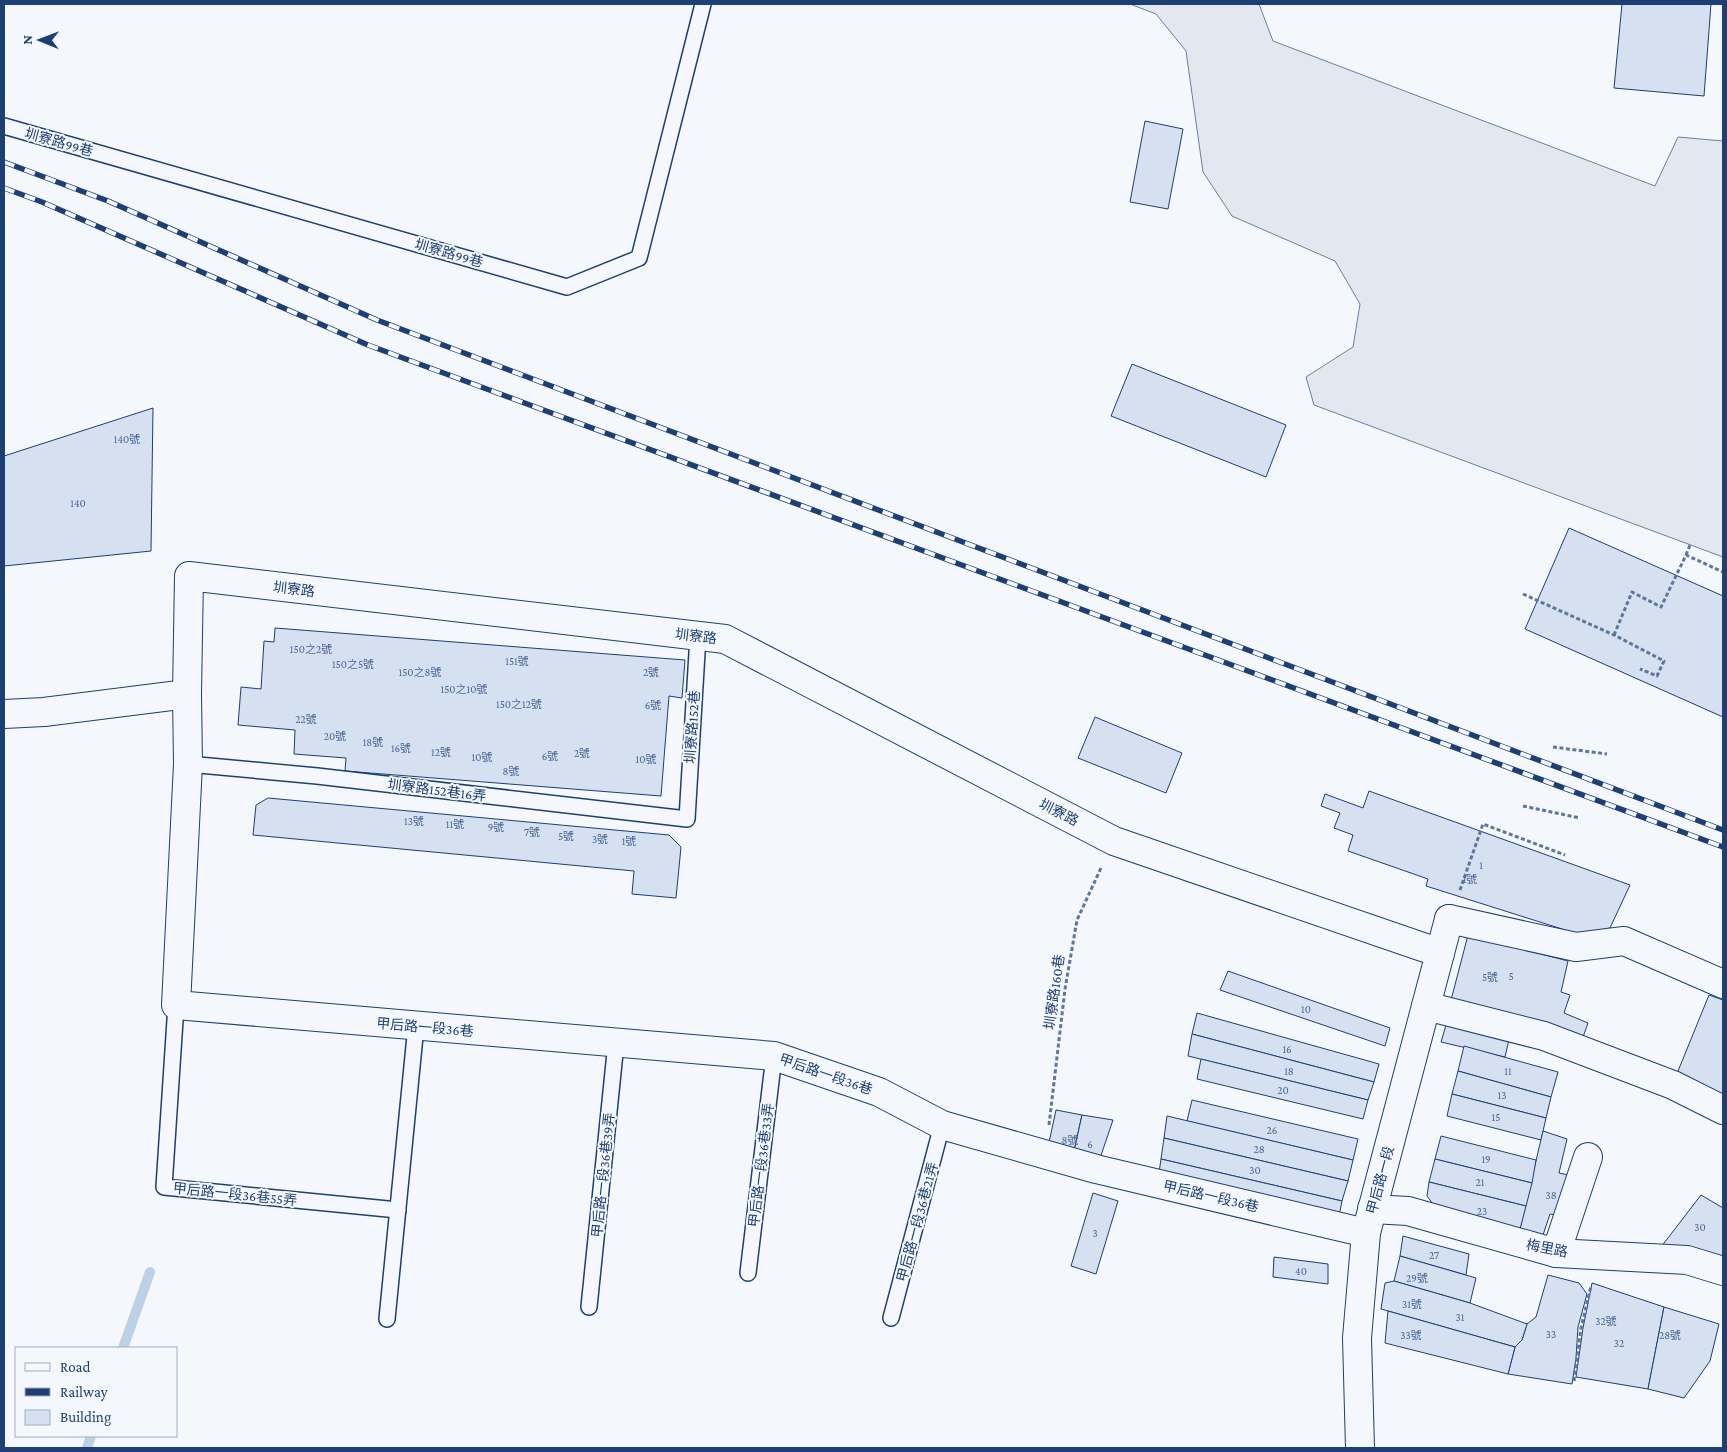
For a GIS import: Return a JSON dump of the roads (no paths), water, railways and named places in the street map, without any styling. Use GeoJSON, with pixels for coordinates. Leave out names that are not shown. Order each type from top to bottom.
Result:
{"type":"FeatureCollection","features":[{"type":"Feature","properties":{"kind":"street","name":"圳寮路"},"geometry":{"type":"LineString","coordinates":[[187,694],[189,576],[725,639],[1114,841],[1440,953]]}},
{"type":"Feature","properties":{"kind":"street"},"geometry":{"type":"LineString","coordinates":[[4,714],[44,712],[187,694],[188,764],[176,1006]]}},
{"type":"Feature","properties":{"kind":"street","name":"甲后路一段"},"geometry":{"type":"LineString","coordinates":[[1360,1448],[1357,1338],[1369,1221],[1449,919],[1576,947],[1624,941],[1723,984]]}},
{"type":"Feature","properties":{"kind":"street","name":"甲后路一段36巷"},"geometry":{"type":"LineString","coordinates":[[176,1006],[774,1056],[879,1092],[942,1125],[1045,1155],[1096,1169],[1369,1221]]}},
{"type":"Feature","properties":{"kind":"street"},"geometry":{"type":"LineString","coordinates":[[1426,1006],[1544,1036],[1672,1085],[1723,1110]]}},
{"type":"Feature","properties":{"kind":"street"},"geometry":{"type":"LineString","coordinates":[[1556,1253],[1588,1157]]}},
{"type":"Feature","properties":{"kind":"street","name":"梅里路"},"geometry":{"type":"LineString","coordinates":[[1369,1221],[1408,1211],[1556,1253],[1687,1260],[1723,1271]]}},
{"type":"Feature","properties":{"kind":"lane","name":"圳寮路99巷"},"geometry":{"type":"LineString","coordinates":[[4,126],[567,287],[639,258],[703,4]]}},
{"type":"Feature","properties":{"kind":"lane","name":"圳寮路152巷"},"geometry":{"type":"LineString","coordinates":[[687,819],[698,636]]}},
{"type":"Feature","properties":{"kind":"lane","name":"圳寮路152巷16弄"},"geometry":{"type":"LineString","coordinates":[[188,764],[317,776],[687,819]]}},
{"type":"Feature","properties":{"kind":"lane","name":"甲后路一段36巷55弄"},"geometry":{"type":"LineString","coordinates":[[176,1006],[164,1187],[398,1210]]}},
{"type":"Feature","properties":{"kind":"lane"},"geometry":{"type":"LineString","coordinates":[[387,1319],[416,1026]]}},
{"type":"Feature","properties":{"kind":"lane","name":"甲后路一段36巷39弄"},"geometry":{"type":"LineString","coordinates":[[589,1307],[616,1043]]}},
{"type":"Feature","properties":{"kind":"lane","name":"甲后路一段36巷33弄"},"geometry":{"type":"LineString","coordinates":[[748,1273],[774,1056]]}},
{"type":"Feature","properties":{"kind":"lane","name":"甲后路一段36巷21弄"},"geometry":{"type":"LineString","coordinates":[[892,1318],[942,1125]]}},
{"type":"Feature","properties":{"kind":"waterway"},"geometry":{"type":"LineString","coordinates":[[123,1347],[150,1272]]}},
{"type":"Feature","properties":{"kind":"waterway"},"geometry":{"type":"LineString","coordinates":[[87,1448],[91,1437]]}},
{"type":"Feature","properties":{"kind":"railway"},"geometry":{"type":"LineString","coordinates":[[4,162],[108,201],[377,320],[1723,830]]}},
{"type":"Feature","properties":{"kind":"railway"},"geometry":{"type":"LineString","coordinates":[[4,188],[42,202],[368,345],[1723,847]]}}]}
